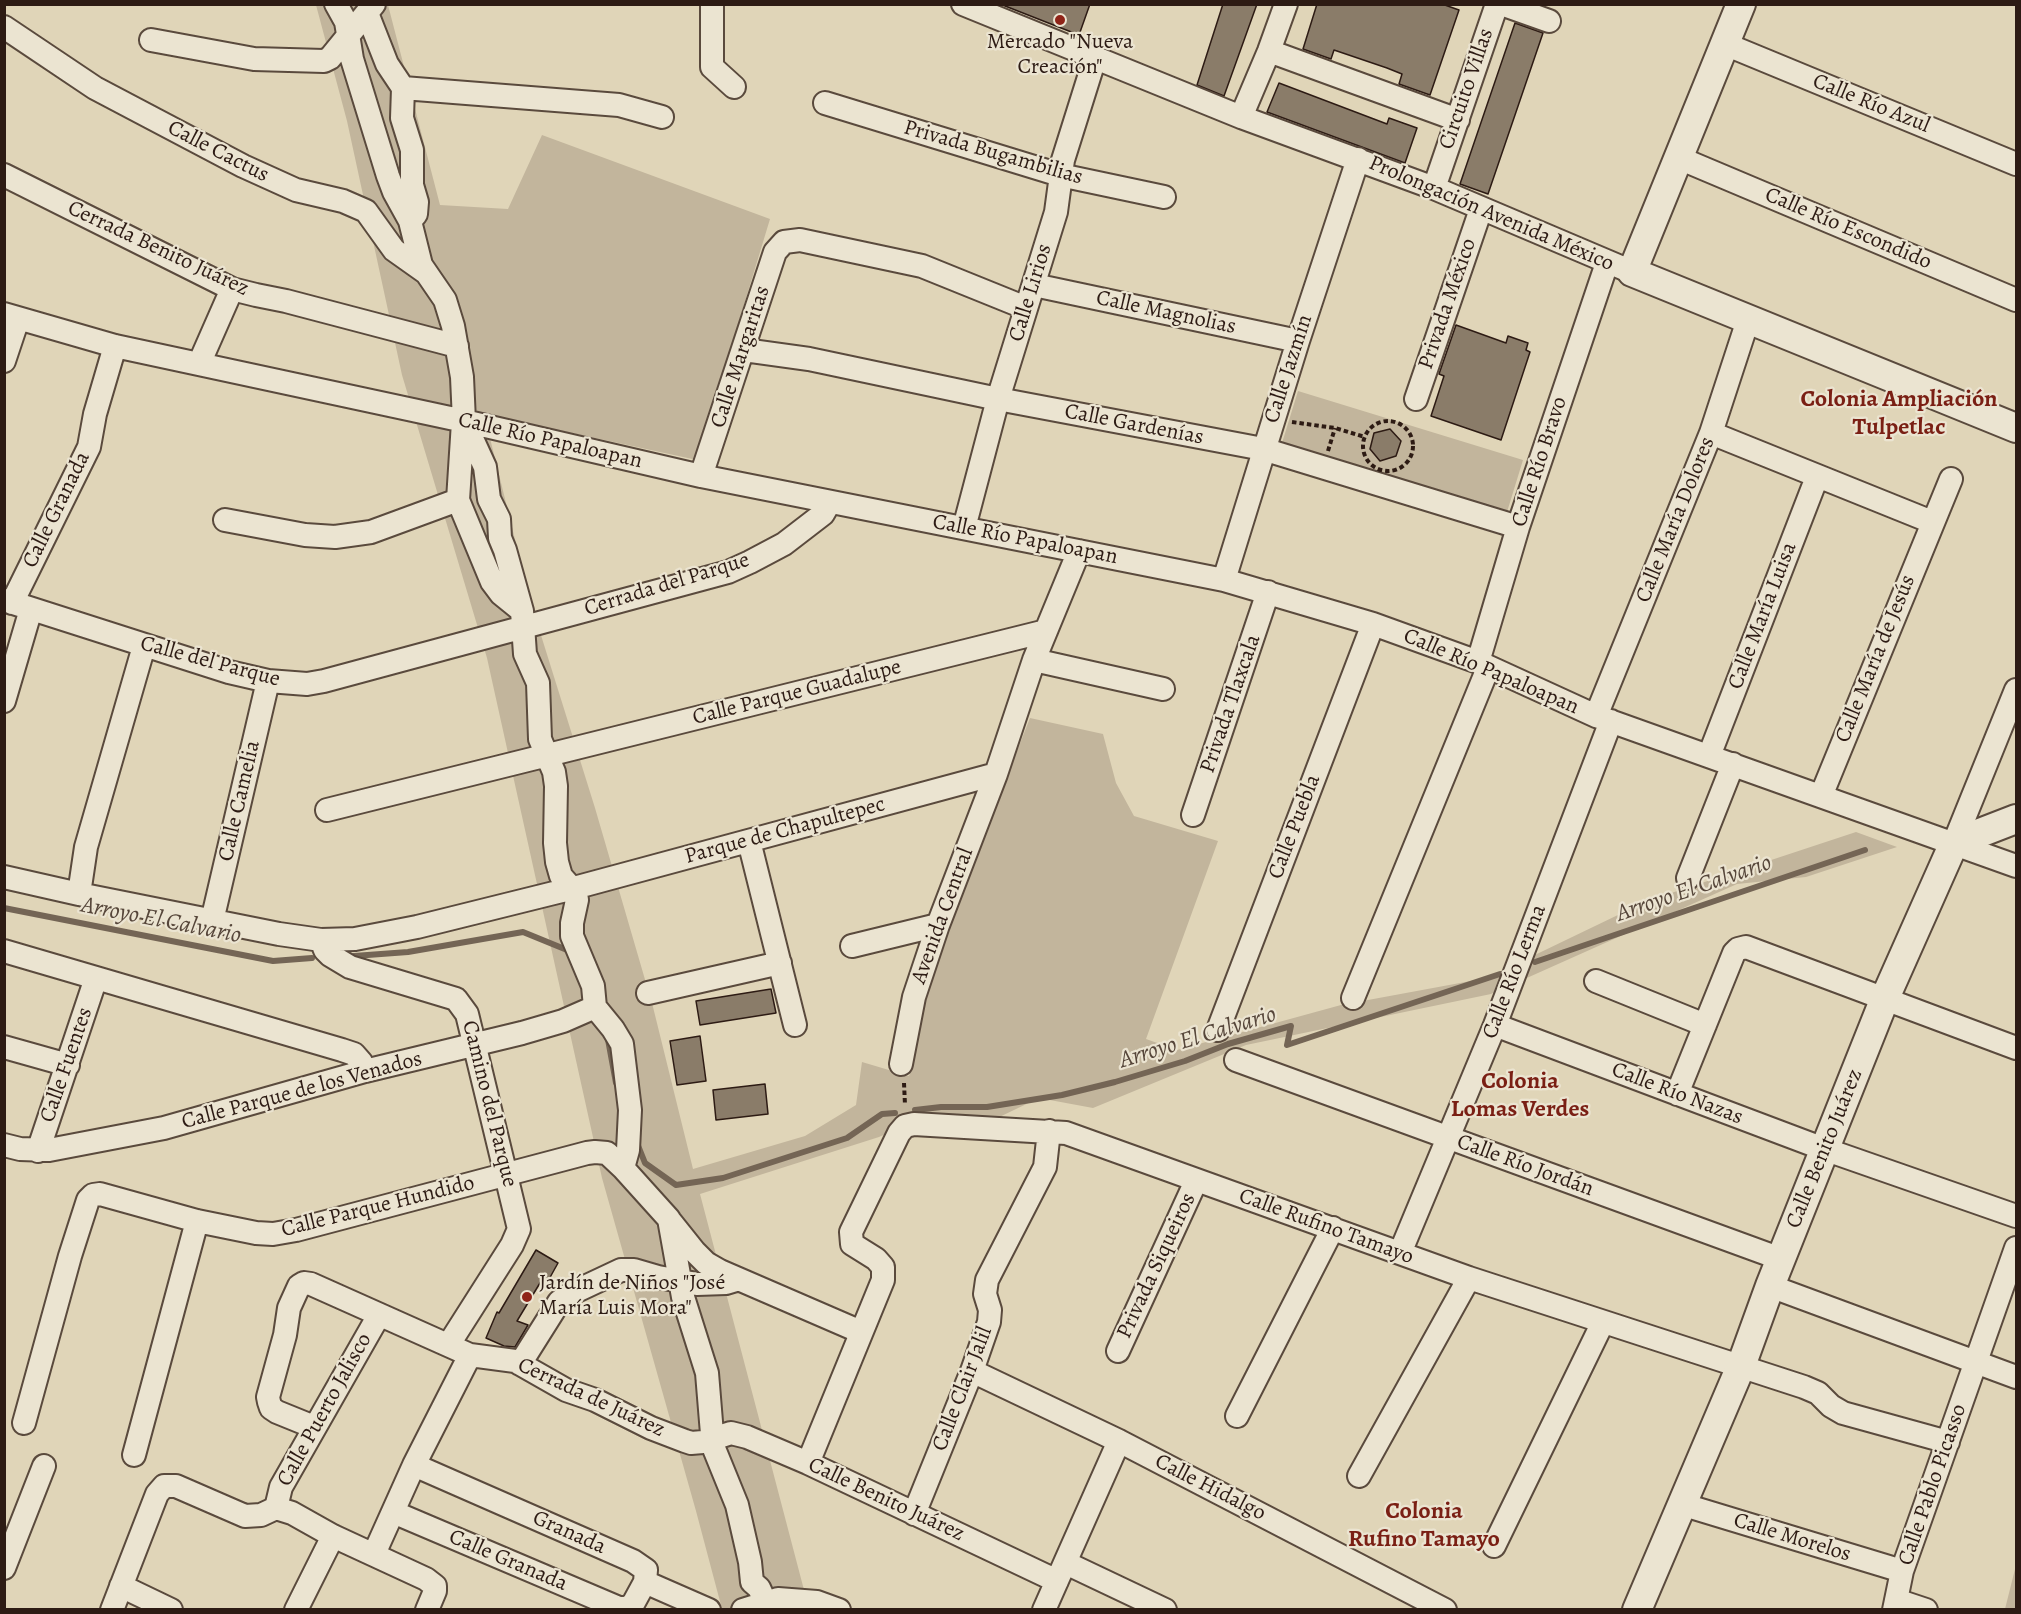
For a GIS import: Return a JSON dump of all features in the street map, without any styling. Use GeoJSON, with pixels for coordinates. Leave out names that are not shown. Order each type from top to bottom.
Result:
{"type":"FeatureCollection","features":[{"type":"Feature","properties":{"kind":"street"},"geometry":{"type":"LineString","coordinates":[[336,4],[346,22],[352,59],[388,176],[410,221],[419,259],[425,272],[445,300],[457,346],[462,377],[464,421],[458,500],[492,582],[522,619]]}},
{"type":"Feature","properties":{"kind":"street"},"geometry":{"type":"LineString","coordinates":[[712,4],[712,67],[734,87]]}},
{"type":"Feature","properties":{"kind":"street","name":"Prolongación Avenida México"},"geometry":{"type":"LineString","coordinates":[[963,4],[1241,117],[1358,159],[1436,181],[1481,209],[1620,268],[2016,428]]}},
{"type":"Feature","properties":{"kind":"street"},"geometry":{"type":"LineString","coordinates":[[1241,117],[1286,4]]}},
{"type":"Feature","properties":{"kind":"street","name":"Circuito Villas"},"geometry":{"type":"LineString","coordinates":[[1436,181],[1499,4],[1550,21]]}},
{"type":"Feature","properties":{"kind":"street","name":"Calle Río Bravo"},"geometry":{"type":"LineString","coordinates":[[1353,998],[1483,665],[1518,527],[1620,268],[1679,158],[1741,4]]}},
{"type":"Feature","properties":{"kind":"street"},"geometry":{"type":"LineString","coordinates":[[151,40],[254,59],[328,60],[370,9]]}},
{"type":"Feature","properties":{"kind":"street"},"geometry":{"type":"LineString","coordinates":[[370,9],[387,64],[403,88],[402,118],[412,150],[411,185],[417,202],[416,214],[410,221]]}},
{"type":"Feature","properties":{"kind":"street","name":"Calle Cactus"},"geometry":{"type":"LineString","coordinates":[[4,27],[95,88],[243,166],[296,190],[343,201],[366,211],[394,250],[425,272]]}},
{"type":"Feature","properties":{"kind":"street","name":"Calle Río Azul"},"geometry":{"type":"LineString","coordinates":[[1725,44],[2016,164]]}},
{"type":"Feature","properties":{"kind":"street"},"geometry":{"type":"LineString","coordinates":[[1269,51],[1458,120]]}},
{"type":"Feature","properties":{"kind":"street","name":"Calle Lirios"},"geometry":{"type":"LineString","coordinates":[[964,528],[998,399],[1056,212],[1063,160],[1095,58]]}},
{"type":"Feature","properties":{"kind":"street"},"geometry":{"type":"LineString","coordinates":[[403,88],[619,105],[663,117]]}},
{"type":"Feature","properties":{"kind":"street","name":"Privada Bugambilias"},"geometry":{"type":"LineString","coordinates":[[825,103],[1060,175],[1164,197]]}},
{"type":"Feature","properties":{"kind":"street","name":"Calle Río Escondido"},"geometry":{"type":"LineString","coordinates":[[1679,158],[2016,300]]}},
{"type":"Feature","properties":{"kind":"street","name":"Calle Jazmín"},"geometry":{"type":"LineString","coordinates":[[1224,580],[1263,450],[1358,159]]}},
{"type":"Feature","properties":{"kind":"street","name":"Cerrada Benito Juárez"},"geometry":{"type":"LineString","coordinates":[[4,175],[232,289],[256,296],[286,300],[457,346]]}},
{"type":"Feature","properties":{"kind":"street","name":"Privada México"},"geometry":{"type":"LineString","coordinates":[[1416,399],[1481,209]]}},
{"type":"Feature","properties":{"kind":"street","name":"Calle Margaritas"},"geometry":{"type":"LineString","coordinates":[[701,476],[775,252],[784,242],[800,240],[922,266],[1026,308]]}},
{"type":"Feature","properties":{"kind":"street","name":"Calle Magnolias"},"geometry":{"type":"LineString","coordinates":[[1034,285],[1298,341]]}},
{"type":"Feature","properties":{"kind":"street"},"geometry":{"type":"LineString","coordinates":[[199,364],[232,289]]}},
{"type":"Feature","properties":{"kind":"street"},"geometry":{"type":"LineString","coordinates":[[4,361],[11,316]]}},
{"type":"Feature","properties":{"kind":"street","name":"Calle Río Papaloapan"},"geometry":{"type":"LineString","coordinates":[[11,316],[115,346],[464,421],[701,476],[1224,580],[1268,592],[1373,624],[1483,665],[1604,719],[2016,866]]}},
{"type":"Feature","properties":{"kind":"street","name":"Calle María Dolores"},"geometry":{"type":"LineString","coordinates":[[1604,719],[1711,433],[1748,320]]}},
{"type":"Feature","properties":{"kind":"street","name":"Calle Granada"},"geometry":{"type":"LineString","coordinates":[[4,701],[16,604],[86,454],[115,346]]}},
{"type":"Feature","properties":{"kind":"street","name":"Calle Gardenías"},"geometry":{"type":"LineString","coordinates":[[744,350],[809,359],[998,399],[1263,450],[1518,527]]}},
{"type":"Feature","properties":{"kind":"street"},"geometry":{"type":"LineString","coordinates":[[464,421],[485,467],[489,499],[499,519],[500,538],[506,550],[522,619],[525,654],[538,683],[540,739],[555,772],[555,843],[558,862],[561,876],[574,888],[577,900],[572,936],[593,986],[595,1007],[619,1038],[628,1081],[630,1110],[628,1150],[623,1168]]}},
{"type":"Feature","properties":{"kind":"street"},"geometry":{"type":"LineString","coordinates":[[1711,433],[1932,522]]}},
{"type":"Feature","properties":{"kind":"street","name":"Calle María Luisa"},"geometry":{"type":"LineString","coordinates":[[1709,756],[1817,477]]}},
{"type":"Feature","properties":{"kind":"street","name":"Calle María de Jesús"},"geometry":{"type":"LineString","coordinates":[[1821,796],[1951,479]]}},
{"type":"Feature","properties":{"kind":"street"},"geometry":{"type":"LineString","coordinates":[[225,520],[305,535],[335,537],[370,532],[458,500]]}},
{"type":"Feature","properties":{"kind":"street","name":"Cerrada del Parque"},"geometry":{"type":"LineString","coordinates":[[522,619],[728,572],[784,544],[823,514],[830,502]]}},
{"type":"Feature","properties":{"kind":"street","name":"Avenida Central"},"geometry":{"type":"LineString","coordinates":[[901,1064],[914,997],[938,925],[996,774],[1034,660],[1079,551]]}},
{"type":"Feature","properties":{"kind":"street","name":"Privada Tlaxcala"},"geometry":{"type":"LineString","coordinates":[[1193,815],[1268,592]]}},
{"type":"Feature","properties":{"kind":"street","name":"Calle del Parque"},"geometry":{"type":"LineString","coordinates":[[16,604],[229,672],[268,681],[307,684],[324,681],[522,619]]}},
{"type":"Feature","properties":{"kind":"street","name":"Calle Puebla"},"geometry":{"type":"LineString","coordinates":[[1218,1030],[1373,624]]}},
{"type":"Feature","properties":{"kind":"street","name":"Calle Parque Guadalupe"},"geometry":{"type":"LineString","coordinates":[[327,810],[1046,631]]}},
{"type":"Feature","properties":{"kind":"street"},"geometry":{"type":"LineString","coordinates":[[79,894],[86,847],[144,646]]}},
{"type":"Feature","properties":{"kind":"street"},"geometry":{"type":"LineString","coordinates":[[1034,660],[1163,689]]}},
{"type":"Feature","properties":{"kind":"street","name":"Calle Camelia"},"geometry":{"type":"LineString","coordinates":[[212,921],[268,681]]}},
{"type":"Feature","properties":{"kind":"street","name":"Calle Benito Juárez"},"geometry":{"type":"LineString","coordinates":[[1637,1610],[1741,1366],[1770,1286],[1885,998],[1954,843],[2016,690]]}},
{"type":"Feature","properties":{"kind":"street","name":"Calle Río Lerma"},"geometry":{"type":"LineString","coordinates":[[1401,1253],[1495,1025],[1604,719]]}},
{"type":"Feature","properties":{"kind":"street"},"geometry":{"type":"LineString","coordinates":[[1688,878],[1732,764]]}},
{"type":"Feature","properties":{"kind":"street","name":"Parque de Chapultepec"},"geometry":{"type":"LineString","coordinates":[[4,877],[212,921],[321,940],[355,939],[574,888],[996,774]]}},
{"type":"Feature","properties":{"kind":"street"},"geometry":{"type":"LineString","coordinates":[[1954,843],[2016,819]]}},
{"type":"Feature","properties":{"kind":"street"},"geometry":{"type":"LineString","coordinates":[[749,841],[795,1025]]}},
{"type":"Feature","properties":{"kind":"street"},"geometry":{"type":"LineString","coordinates":[[852,946],[938,925]]}},
{"type":"Feature","properties":{"kind":"street","name":"Camino del Parque"},"geometry":{"type":"LineString","coordinates":[[321,940],[330,955],[350,967],[456,999],[467,1014],[518,1221],[517,1235],[449,1344]]}},
{"type":"Feature","properties":{"kind":"street"},"geometry":{"type":"LineString","coordinates":[[1677,1094],[1734,953],[1746,947],[2016,1048]]}},
{"type":"Feature","properties":{"kind":"street"},"geometry":{"type":"LineString","coordinates":[[4,951],[342,1050],[354,1054],[365,1071]]}},
{"type":"Feature","properties":{"kind":"street"},"geometry":{"type":"LineString","coordinates":[[648,993],[780,963]]}},
{"type":"Feature","properties":{"kind":"street","name":"Calle Fuentes"},"geometry":{"type":"LineString","coordinates":[[38,1151],[96,978]]}},
{"type":"Feature","properties":{"kind":"street"},"geometry":{"type":"LineString","coordinates":[[1596,981],[1705,1024]]}},
{"type":"Feature","properties":{"kind":"street","name":"Calle Parque de los Venados"},"geometry":{"type":"LineString","coordinates":[[4,1145],[38,1151],[62,1149],[164,1128],[365,1071],[475,1046],[563,1021],[595,1007]]}},
{"type":"Feature","properties":{"kind":"street","name":"Calle Río Nazas"},"geometry":{"type":"LineString","coordinates":[[1495,1025],[1824,1149],[2016,1216]]}},
{"type":"Feature","properties":{"kind":"street"},"geometry":{"type":"LineString","coordinates":[[4,1047],[68,1065]]}},
{"type":"Feature","properties":{"kind":"street","name":"Calle Río Jordán"},"geometry":{"type":"LineString","coordinates":[[1236,1060],[1781,1259]]}},
{"type":"Feature","properties":{"kind":"street","name":"Calle Rufino Tamayo"},"geometry":{"type":"LineString","coordinates":[[905,1126],[920,1124],[1066,1133],[1469,1278],[1818,1393],[1831,1406],[1843,1413],[1948,1442]]}},
{"type":"Feature","properties":{"kind":"street"},"geometry":{"type":"LineString","coordinates":[[808,1463],[883,1280],[883,1267],[876,1259],[855,1247],[850,1237],[899,1133],[905,1126]]}},
{"type":"Feature","properties":{"kind":"street","name":"Calle Clair Jalil"},"geometry":{"type":"LineString","coordinates":[[914,1514],[972,1371],[990,1315],[985,1294],[987,1280],[1045,1167],[1049,1131]]}},
{"type":"Feature","properties":{"kind":"street","name":"Calle Parque Hundido"},"geometry":{"type":"LineString","coordinates":[[24,1424],[70,1256],[88,1200],[93,1195],[100,1194],[197,1221],[256,1233],[283,1233],[595,1152],[607,1153],[669,1219],[706,1263],[736,1280],[861,1332]]}},
{"type":"Feature","properties":{"kind":"street","name":"Privada Siqueiros"},"geometry":{"type":"LineString","coordinates":[[1118,1351],[1197,1181]]}},
{"type":"Feature","properties":{"kind":"street"},"geometry":{"type":"LineString","coordinates":[[669,1219],[679,1281],[707,1373],[712,1438],[716,1458],[737,1506],[750,1562],[752,1582],[767,1605]]}},
{"type":"Feature","properties":{"kind":"street"},"geometry":{"type":"LineString","coordinates":[[134,1455],[197,1221]]}},
{"type":"Feature","properties":{"kind":"street"},"geometry":{"type":"LineString","coordinates":[[1238,1416],[1333,1228]]}},
{"type":"Feature","properties":{"kind":"street"},"geometry":{"type":"LineString","coordinates":[[1977,1362],[2016,1248]]}},
{"type":"Feature","properties":{"kind":"street"},"geometry":{"type":"LineString","coordinates":[[520,1364],[555,1308],[570,1294],[621,1270],[627,1269],[679,1281],[716,1283],[736,1280]]}},
{"type":"Feature","properties":{"kind":"street"},"geometry":{"type":"LineString","coordinates":[[1359,1476],[1469,1278]]}},
{"type":"Feature","properties":{"kind":"street","name":"Cerrada de Juárez"},"geometry":{"type":"LineString","coordinates":[[314,1427],[277,1412],[269,1405],[268,1397],[290,1308],[299,1286],[304,1283],[470,1355],[479,1358],[508,1360],[520,1364],[566,1390],[596,1400],[651,1428],[691,1443],[704,1442],[712,1438]]}},
{"type":"Feature","properties":{"kind":"street"},"geometry":{"type":"LineString","coordinates":[[1770,1286],[2016,1377]]}},
{"type":"Feature","properties":{"kind":"street","name":"Calle Puerto Jalisco"},"geometry":{"type":"LineString","coordinates":[[276,1508],[281,1488],[379,1315]]}},
{"type":"Feature","properties":{"kind":"street"},"geometry":{"type":"LineString","coordinates":[[1494,1546],[1603,1322]]}},
{"type":"Feature","properties":{"kind":"street"},"geometry":{"type":"LineString","coordinates":[[374,1554],[414,1465],[470,1355]]}},
{"type":"Feature","properties":{"kind":"street","name":"Calle Pablo Picasso"},"geometry":{"type":"LineString","coordinates":[[1895,1605],[1902,1571],[1977,1362]]}},
{"type":"Feature","properties":{"kind":"street","name":"Calle Hidalgo"},"geometry":{"type":"LineString","coordinates":[[972,1371],[1119,1441],[1445,1610]]}},
{"type":"Feature","properties":{"kind":"street","name":"Calle Benito Juárez"},"geometry":{"type":"LineString","coordinates":[[712,1438],[731,1433],[742,1435],[808,1463],[914,1514],[1165,1610]]}},
{"type":"Feature","properties":{"kind":"street"},"geometry":{"type":"LineString","coordinates":[[1044,1610],[1119,1441]]}},
{"type":"Feature","properties":{"kind":"street","name":"Granada"},"geometry":{"type":"LineString","coordinates":[[414,1465],[642,1566],[647,1572],[645,1582]]}},
{"type":"Feature","properties":{"kind":"street"},"geometry":{"type":"LineString","coordinates":[[4,1568],[44,1466]]}},
{"type":"Feature","properties":{"kind":"street"},"geometry":{"type":"LineString","coordinates":[[112,1610],[157,1494],[164,1486],[176,1486],[245,1516],[261,1515],[276,1508],[292,1513],[333,1536],[432,1583],[435,1591],[427,1610]]}},
{"type":"Feature","properties":{"kind":"street","name":"Calle Morelos"},"geometry":{"type":"LineString","coordinates":[[1681,1504],[1902,1571]]}},
{"type":"Feature","properties":{"kind":"street","name":"Calle Granada"},"geometry":{"type":"LineString","coordinates":[[393,1512],[619,1608],[627,1608],[633,1604],[645,1582]]}},
{"type":"Feature","properties":{"kind":"street"},"geometry":{"type":"LineString","coordinates":[[296,1610],[333,1536]]}},
{"type":"Feature","properties":{"kind":"street"},"geometry":{"type":"LineString","coordinates":[[645,1582],[709,1610]]}},
{"type":"Feature","properties":{"kind":"street"},"geometry":{"type":"LineString","coordinates":[[121,1586],[171,1610]]}},
{"type":"Feature","properties":{"kind":"street"},"geometry":{"type":"LineString","coordinates":[[743,1610],[767,1605],[778,1599],[806,1600],[830,1605],[839,1610]]}},
{"type":"Feature","properties":{"kind":"street"},"geometry":{"type":"LineString","coordinates":[[1895,1605],[1926,1610]]}},
{"type":"Feature","properties":{"kind":"path"},"geometry":{"type":"LineString","coordinates":[[1274,420],[1335,428],[1365,438]]}},
{"type":"Feature","properties":{"kind":"path"},"geometry":{"type":"LineString","coordinates":[[1391,422],[1406,429],[1413,444],[1413,452],[1410,459],[1397,470],[1381,470],[1374,466],[1364,454],[1365,438],[1375,425],[1391,422]]}},
{"type":"Feature","properties":{"kind":"path"},"geometry":{"type":"LineString","coordinates":[[901,1064],[904,1074],[905,1126]]}},
{"type":"Feature","properties":{"kind":"shaded area"},"geometry":{"type":"Polygon","coordinates":[[[316,5],[388,5],[440,205],[508,209],[542,135],[770,219],[697,460],[484,414],[530,600],[595,808],[653,1007],[693,1169],[805,1136],[856,1105],[862,1062],[909,1076],[935,959],[1030,718],[1103,734],[1116,783],[1134,816],[1218,841],[1146,1039],[1177,1050],[1341,1005],[1487,978],[1647,901],[1856,832],[1897,847],[1806,877],[1737,884],[1491,994],[1246,1045],[1093,1108],[1039,1098],[991,1121],[921,1118],[879,1137],[700,1194],[809,1609],[722,1609],[602,1178],[487,658],[402,375],[347,121],[316,5]]]}},
{"type":"Feature","properties":{"kind":"shaded area"},"geometry":{"type":"Polygon","coordinates":[[[1298,391],[1523,460],[1507,512],[1282,443],[1298,391]]]}},
{"type":"Feature","properties":{"kind":"shaded area"},"geometry":{"type":"Polygon","coordinates":[[[2016,1565],[2016,1609],[2005,1609],[2016,1565]]]}},
{"type":"Feature","properties":{"kind":"building","name":"Mercado \"Nueva Creación\""},"geometry":{"type":"Polygon","coordinates":[[[1000,4],[1090,4],[1079,35],[1000,4]]]}},
{"type":"Feature","properties":{"kind":"building"},"geometry":{"type":"Polygon","coordinates":[[[1223,4],[1257,4],[1224,96],[1197,85],[1223,4]]]}},
{"type":"Feature","properties":{"kind":"building"},"geometry":{"type":"Polygon","coordinates":[[[1317,4],[1442,4],[1459,10],[1430,95],[1399,84],[1402,74],[1387,68],[1334,50],[1331,59],[1303,49],[1317,4]]]}},
{"type":"Feature","properties":{"kind":"building"},"geometry":{"type":"Polygon","coordinates":[[[1515,23],[1543,33],[1488,194],[1460,184],[1515,23]]]}},
{"type":"Feature","properties":{"kind":"building"},"geometry":{"type":"Polygon","coordinates":[[[1279,83],[1387,124],[1389,118],[1417,128],[1405,163],[1267,112],[1279,83]]]}},
{"type":"Feature","properties":{"kind":"building"},"geometry":{"type":"Polygon","coordinates":[[[1456,325],[1506,343],[1508,336],[1528,343],[1526,350],[1530,352],[1501,440],[1431,416],[1444,376],[1439,374],[1456,325]]]}},
{"type":"Feature","properties":{"kind":"building"},"geometry":{"type":"Polygon","coordinates":[[[1390,429],[1401,441],[1396,456],[1380,461],[1370,449],[1374,433],[1390,429]]]}},
{"type":"Feature","properties":{"kind":"building"},"geometry":{"type":"Polygon","coordinates":[[[771,989],[776,1013],[700,1025],[696,1001],[771,989]]]}},
{"type":"Feature","properties":{"kind":"building"},"geometry":{"type":"Polygon","coordinates":[[[700,1036],[706,1081],[677,1085],[670,1041],[700,1036]]]}},
{"type":"Feature","properties":{"kind":"building"},"geometry":{"type":"Polygon","coordinates":[[[765,1084],[768,1114],[716,1120],[713,1090],[765,1084]]]}},
{"type":"Feature","properties":{"kind":"building"},"geometry":{"type":"Polygon","coordinates":[[[536,1250],[558,1263],[548,1281],[543,1278],[517,1321],[528,1325],[515,1347],[504,1346],[486,1338],[497,1312],[499,1313],[536,1250]]]}},
{"type":"Feature","properties":{"kind":"waterway","name":"Arroyo El Calvario"},"geometry":{"type":"LineString","coordinates":[[1535,962],[1865,850]]}},
{"type":"Feature","properties":{"kind":"waterway","name":"Arroyo El Calvario"},"geometry":{"type":"LineString","coordinates":[[4,908],[273,961],[312,958]]}},
{"type":"Feature","properties":{"kind":"waterway","name":"Arroyo El Calvario"},"geometry":{"type":"LineString","coordinates":[[354,956],[408,952],[523,932],[572,952]]}},
{"type":"Feature","properties":{"kind":"waterway","name":"Arroyo El Calvario"},"geometry":{"type":"LineString","coordinates":[[915,1110],[941,1107],[987,1107],[1062,1095],[1185,1061],[1228,1044],[1291,1026],[1287,1045],[1500,974]]}},
{"type":"Feature","properties":{"kind":"waterway","name":"Arroyo El Calvario"},"geometry":{"type":"LineString","coordinates":[[607,1034],[616,1083]]}},
{"type":"Feature","properties":{"kind":"waterway","name":"Arroyo El Calvario"},"geometry":{"type":"LineString","coordinates":[[637,1143],[645,1163],[676,1185],[723,1178],[847,1138],[882,1114],[895,1113]]}},
{"type":"Feature","properties":{"kind":"place","name":"Mercado \"Nueva Creación\""},"geometry":{"type":"Point","coordinates":[1060,20]}},
{"type":"Feature","properties":{"kind":"place","name":"Jardín de Niños \"José María Luis Mora\""},"geometry":{"type":"Point","coordinates":[527,1297]}},
{"type":"Feature","properties":{"kind":"district","name":"Colonia Ampliación Tulpetlac"},"geometry":{"type":"Point","coordinates":[1899,414]}},
{"type":"Feature","properties":{"kind":"district","name":"Colonia Lomas Verdes"},"geometry":{"type":"Point","coordinates":[1520,1096]}},
{"type":"Feature","properties":{"kind":"district","name":"Colonia Rufino Tamayo"},"geometry":{"type":"Point","coordinates":[1424,1526]}}]}
